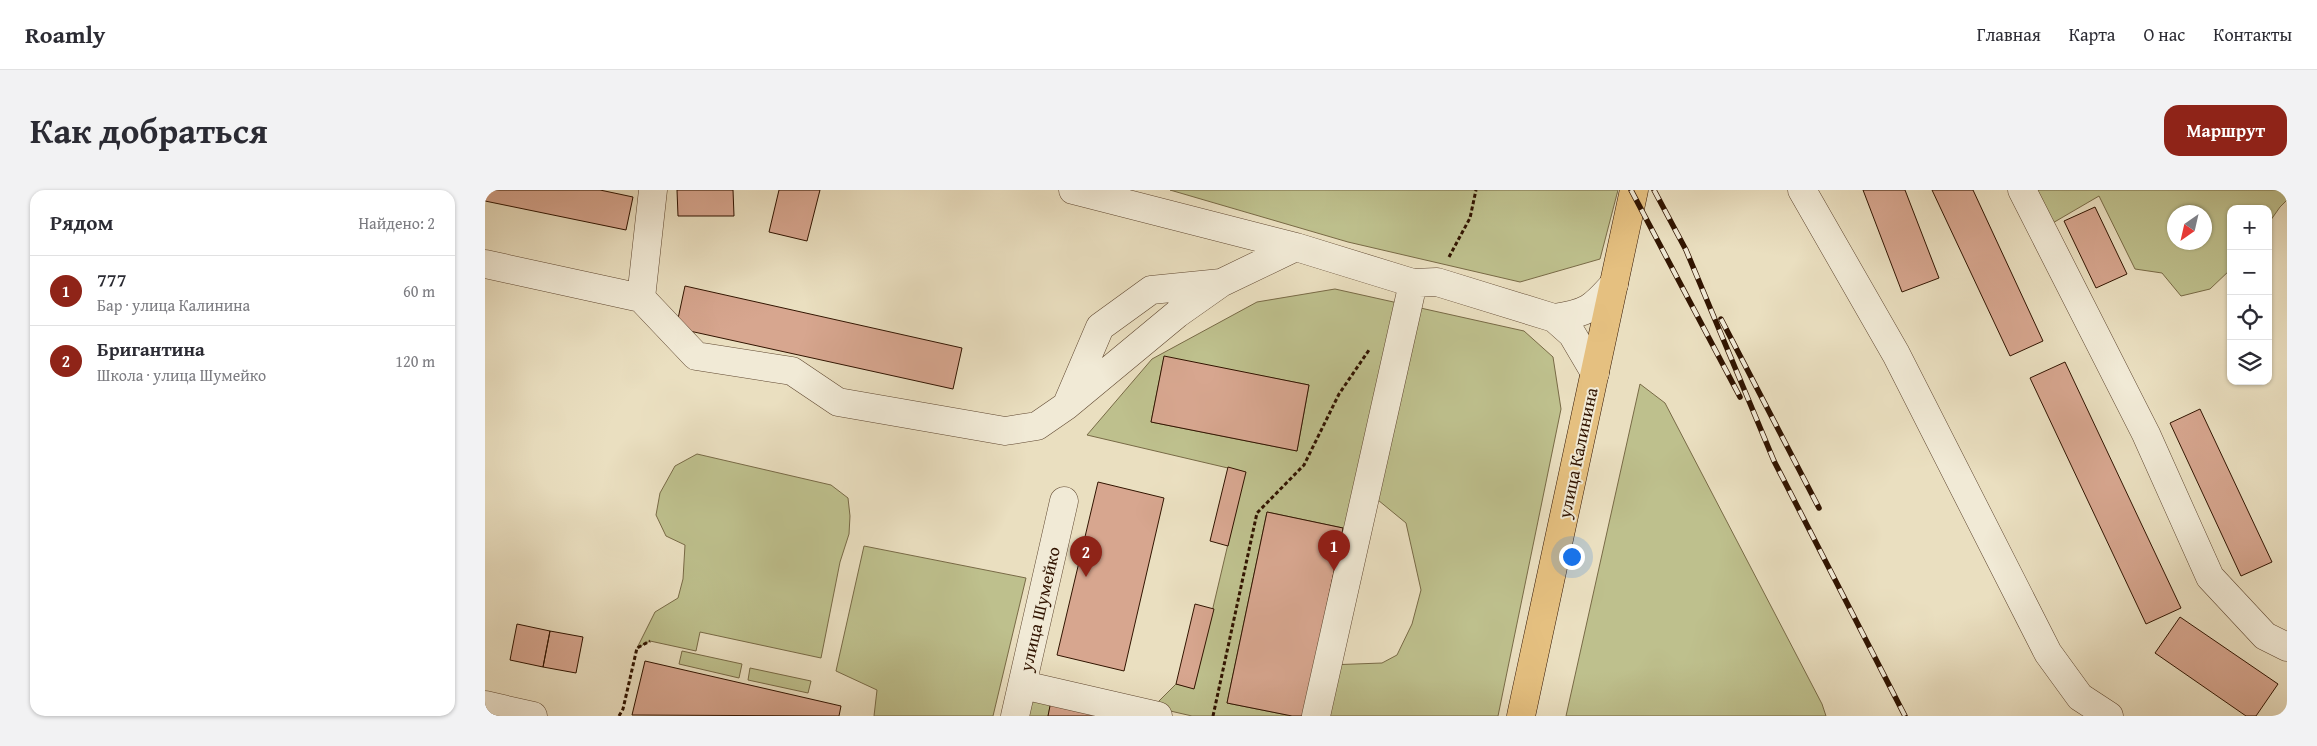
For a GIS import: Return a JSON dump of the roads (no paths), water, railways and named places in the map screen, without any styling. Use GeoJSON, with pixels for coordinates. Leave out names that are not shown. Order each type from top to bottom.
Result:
{"type":"FeatureCollection","features":[{"type":"Feature","properties":{"kind":"main road","name":"улица Калинина"},"geometry":{"type":"LineString","coordinates":[[1521,716],[1634,190]]}},
{"type":"Feature","properties":{"kind":"street"},"geometry":{"type":"LineString","coordinates":[[641,298],[653,190]]}},
{"type":"Feature","properties":{"kind":"street"},"geometry":{"type":"LineString","coordinates":[[1073,190],[1296,247],[1554,318],[1578,314],[1595,306],[1614,284]]}},
{"type":"Feature","properties":{"kind":"street"},"geometry":{"type":"LineString","coordinates":[[1802,190],[1896,354],[2048,653],[2079,697],[2109,716]]}},
{"type":"Feature","properties":{"kind":"street"},"geometry":{"type":"LineString","coordinates":[[2021,190],[2146,434],[2210,577],[2265,636],[2287,647]]}},
{"type":"Feature","properties":{"kind":"street"},"geometry":{"type":"LineString","coordinates":[[485,264],[641,298],[697,356],[792,371],[838,402],[1005,431],[1037,426],[1066,406],[1177,314],[1221,283],[1296,247]]}},
{"type":"Feature","properties":{"kind":"street"},"geometry":{"type":"LineString","coordinates":[[1316,716],[1425,282]]}},
{"type":"Feature","properties":{"kind":"street"},"geometry":{"type":"LineString","coordinates":[[1066,406],[1100,327],[1151,290],[1221,283]]}},
{"type":"Feature","properties":{"kind":"street"},"geometry":{"type":"LineString","coordinates":[[1554,318],[1572,334],[1595,372]]}},
{"type":"Feature","properties":{"kind":"street","name":"улица Шумейко"},"geometry":{"type":"LineString","coordinates":[[1015,716],[1064,501]]}},
{"type":"Feature","properties":{"kind":"street"},"geometry":{"type":"LineString","coordinates":[[1023,685],[1158,716]]}},
{"type":"Feature","properties":{"kind":"street"},"geometry":{"type":"LineString","coordinates":[[485,705],[533,716]]}},
{"type":"Feature","properties":{"kind":"railway"},"geometry":{"type":"LineString","coordinates":[[1631,190],[1740,397]]}},
{"type":"Feature","properties":{"kind":"railway"},"geometry":{"type":"LineString","coordinates":[[1654,190],[1686,250],[1774,461],[1905,716]]}},
{"type":"Feature","properties":{"kind":"railway"},"geometry":{"type":"LineString","coordinates":[[1721,319],[1819,508]]}},
{"type":"Feature","properties":{"kind":"place","name":"777"},"geometry":{"type":"Point","coordinates":[1334,571]}},
{"type":"Feature","properties":{"kind":"place","name":"Бригантина"},"geometry":{"type":"Point","coordinates":[1086,577]}}]}
